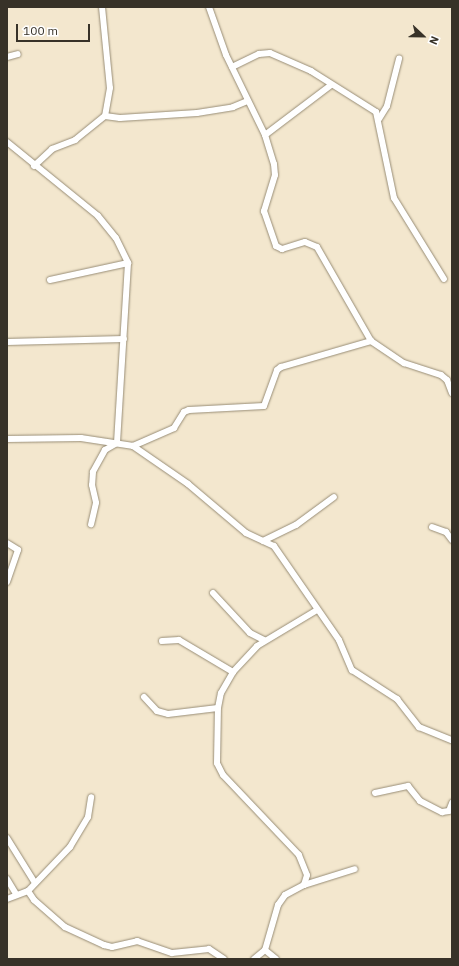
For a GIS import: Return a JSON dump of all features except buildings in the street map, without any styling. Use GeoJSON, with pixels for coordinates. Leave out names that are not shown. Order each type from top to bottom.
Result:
{"type":"FeatureCollection","features":[{"type":"Feature","properties":{"kind":"street"},"geometry":{"type":"LineString","coordinates":[[34,166],[52,149],[75,140],[105,116],[110,88],[102,7]]}},
{"type":"Feature","properties":{"kind":"street"},"geometry":{"type":"LineString","coordinates":[[209,7],[232,67],[247,101],[265,135],[275,175],[264,212],[276,246],[282,249],[305,242],[317,247],[371,341],[404,363],[450,380],[452,393]]}},
{"type":"Feature","properties":{"kind":"street"},"geometry":{"type":"LineString","coordinates":[[232,67],[259,54],[270,53],[311,71],[376,112],[379,119],[394,198],[444,279]]}},
{"type":"Feature","properties":{"kind":"street"},"geometry":{"type":"LineString","coordinates":[[7,57],[18,54]]}},
{"type":"Feature","properties":{"kind":"street"},"geometry":{"type":"LineString","coordinates":[[379,119],[387,106],[399,59]]}},
{"type":"Feature","properties":{"kind":"street"},"geometry":{"type":"LineString","coordinates":[[265,135],[332,85]]}},
{"type":"Feature","properties":{"kind":"street"},"geometry":{"type":"LineString","coordinates":[[105,116],[120,118],[197,113],[233,107],[247,101]]}},
{"type":"Feature","properties":{"kind":"street"},"geometry":{"type":"LineString","coordinates":[[7,142],[34,166],[98,216],[116,238],[128,263],[117,443]]}},
{"type":"Feature","properties":{"kind":"street"},"geometry":{"type":"LineString","coordinates":[[50,280],[128,263]]}},
{"type":"Feature","properties":{"kind":"street"},"geometry":{"type":"LineString","coordinates":[[7,342],[124,339]]}},
{"type":"Feature","properties":{"kind":"street"},"geometry":{"type":"LineString","coordinates":[[133,446],[174,428],[184,412],[189,410],[264,406],[277,370],[281,367],[371,341]]}},
{"type":"Feature","properties":{"kind":"street"},"geometry":{"type":"LineString","coordinates":[[7,439],[82,438],[133,446],[188,484],[246,533],[274,546],[283,555],[317,610],[339,640],[352,670],[397,699],[419,728],[452,740]]}},
{"type":"Feature","properties":{"kind":"street"},"geometry":{"type":"LineString","coordinates":[[91,524],[96,503],[92,485],[93,472],[105,450],[117,443]]}},
{"type":"Feature","properties":{"kind":"street"},"geometry":{"type":"LineString","coordinates":[[263,541],[296,525],[334,497]]}},
{"type":"Feature","properties":{"kind":"street"},"geometry":{"type":"LineString","coordinates":[[432,527],[446,532],[452,540]]}},
{"type":"Feature","properties":{"kind":"street"},"geometry":{"type":"LineString","coordinates":[[7,543],[18,550],[7,582]]}},
{"type":"Feature","properties":{"kind":"street"},"geometry":{"type":"LineString","coordinates":[[213,593],[250,633],[264,640]]}},
{"type":"Feature","properties":{"kind":"street"},"geometry":{"type":"LineString","coordinates":[[304,885],[306,875],[298,855],[223,775],[217,763],[218,708],[221,693],[233,672],[264,640],[282,633],[317,610]]}},
{"type":"Feature","properties":{"kind":"street"},"geometry":{"type":"LineString","coordinates":[[162,641],[179,640],[233,672]]}},
{"type":"Feature","properties":{"kind":"street"},"geometry":{"type":"LineString","coordinates":[[144,697],[157,711],[168,714],[218,708]]}},
{"type":"Feature","properties":{"kind":"street"},"geometry":{"type":"LineString","coordinates":[[375,793],[408,786],[420,802],[442,812],[449,811],[452,803]]}},
{"type":"Feature","properties":{"kind":"street"},"geometry":{"type":"LineString","coordinates":[[7,899],[16,894],[28,891],[70,847],[88,817],[91,797]]}},
{"type":"Feature","properties":{"kind":"street"},"geometry":{"type":"LineString","coordinates":[[7,838],[35,883]]}},
{"type":"Feature","properties":{"kind":"street"},"geometry":{"type":"LineString","coordinates":[[254,959],[265,950],[278,904],[285,895],[304,885],[354,869]]}},
{"type":"Feature","properties":{"kind":"street"},"geometry":{"type":"LineString","coordinates":[[7,879],[16,894]]}},
{"type":"Feature","properties":{"kind":"street"},"geometry":{"type":"LineString","coordinates":[[28,891],[34,900],[65,927],[104,945],[112,947],[137,941],[172,953],[208,949],[224,959]]}},
{"type":"Feature","properties":{"kind":"street"},"geometry":{"type":"LineString","coordinates":[[265,950],[276,959]]}}]}
